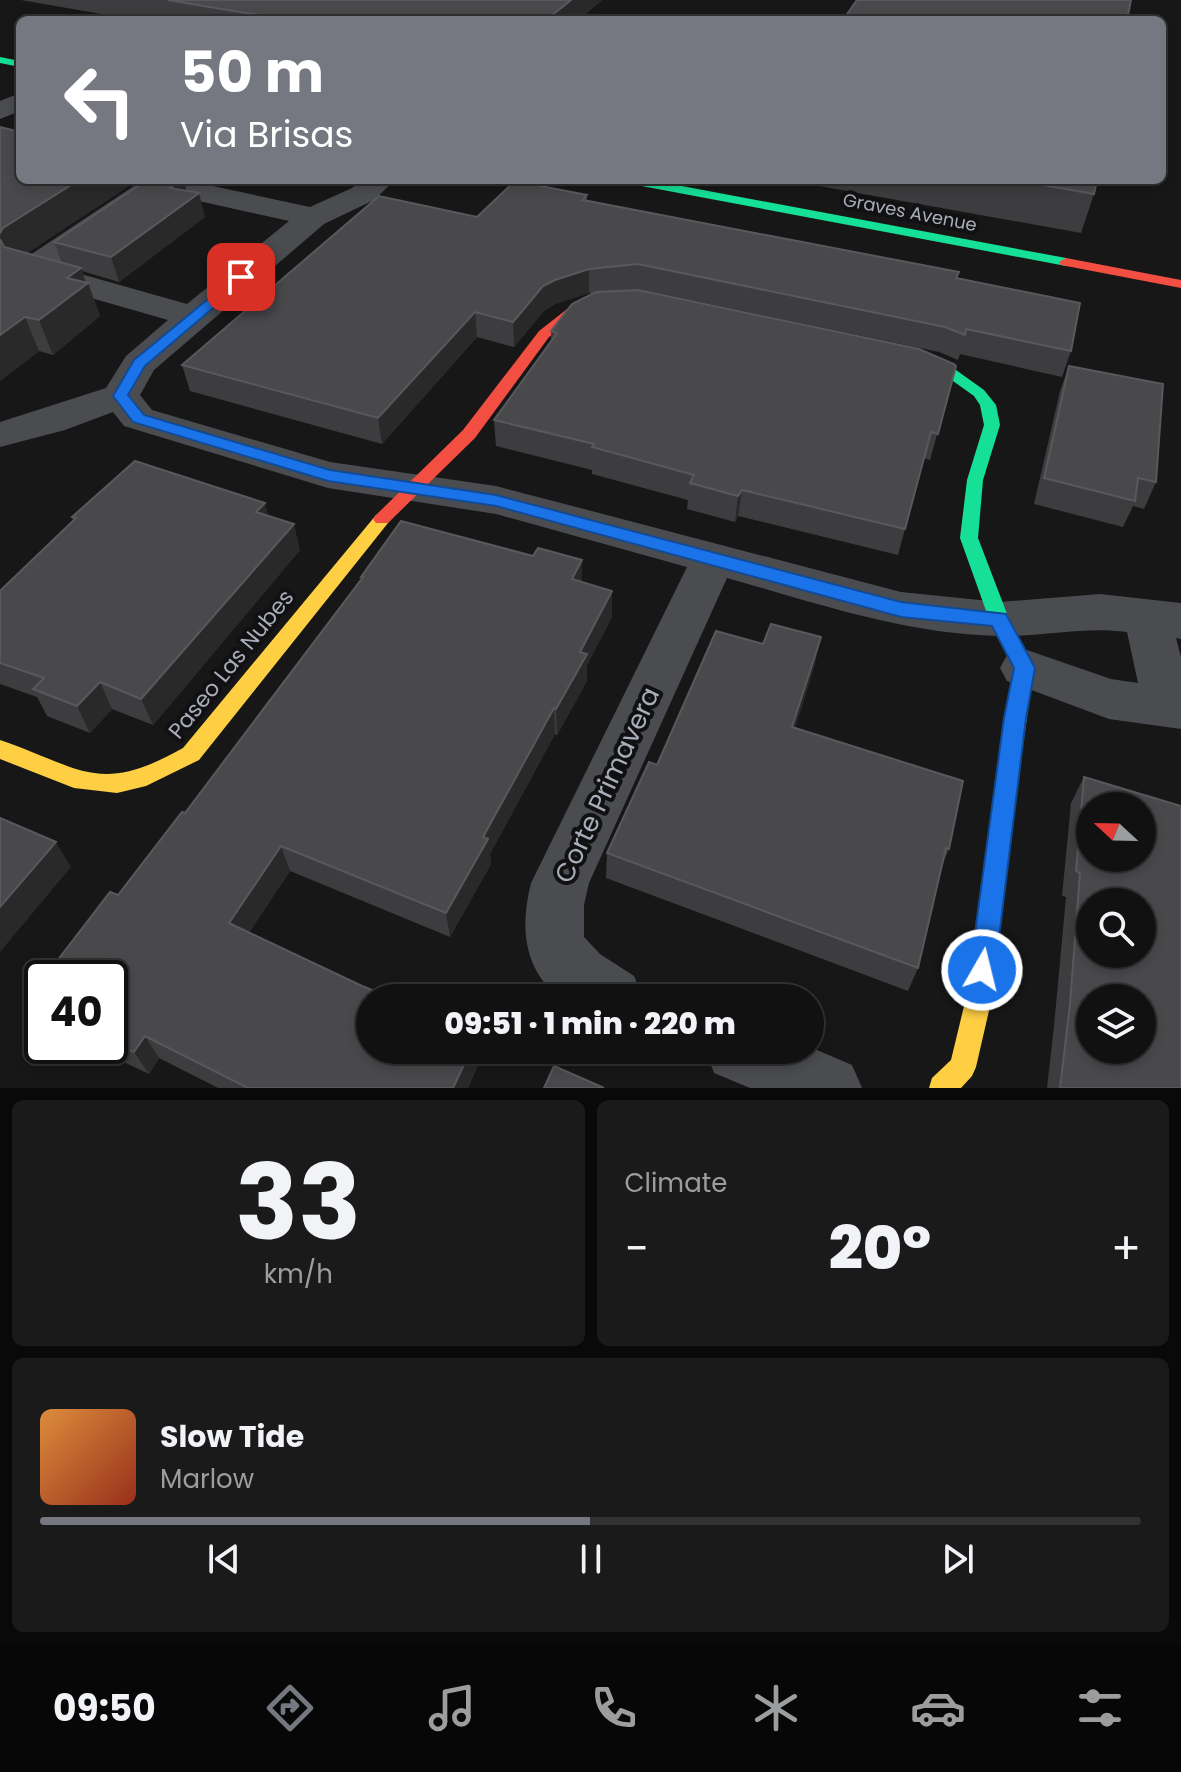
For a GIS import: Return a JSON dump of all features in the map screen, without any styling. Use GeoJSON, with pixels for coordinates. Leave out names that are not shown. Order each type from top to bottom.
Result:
{"type":"FeatureCollection","features":[{"type":"Feature","properties":{"kind":"street"},"geometry":{"type":"LineString","coordinates":[[157,184],[30,270],[193,316]]}},
{"type":"Feature","properties":{"kind":"street"},"geometry":{"type":"LineString","coordinates":[[163,184],[313,217]]}},
{"type":"Feature","properties":{"kind":"street"},"geometry":{"type":"LineString","coordinates":[[313,217],[320,184]]}},
{"type":"Feature","properties":{"kind":"street"},"geometry":{"type":"LineString","coordinates":[[0,435],[51,421],[120,396],[139,364],[193,316],[313,217],[363,194],[375,184]]}},
{"type":"Feature","properties":{"kind":"street","name":"Graves Avenue"},"geometry":{"type":"LineString","coordinates":[[652,184],[1181,284]]}},
{"type":"Feature","properties":{"kind":"street","name":"Paseo Las Nubes"},"geometry":{"type":"LineString","coordinates":[[0,749],[95,787],[123,787],[167,771],[191,754],[374,527],[469,434],[544,334],[558,320],[592,304],[637,302]]}},
{"type":"Feature","properties":{"kind":"street"},"geometry":{"type":"LineString","coordinates":[[879,354],[925,363],[951,373],[979,393],[988,405],[992,425],[975,480],[969,538],[999,619],[1024,668],[978,1002],[963,1067],[942,1088]]}},
{"type":"Feature","properties":{"kind":"street"},"geometry":{"type":"LineString","coordinates":[[120,396],[138,418],[328,475],[496,500],[901,609],[999,619],[1100,611],[1164,619],[1175,709],[1109,699],[1024,668]]}},
{"type":"Feature","properties":{"kind":"street","name":"Corte Primavera"},"geometry":{"type":"LineString","coordinates":[[591,984],[571,971],[556,944],[552,915],[560,883],[714,558]]}},
{"type":"Feature","properties":{"kind":"street"},"geometry":{"type":"LineString","coordinates":[[771,1064],[829,1088]]}},
{"type":"Feature","properties":{"kind":"building"},"geometry":{"type":"Polygon","coordinates":[[[168,0],[571,0],[551,16],[264,16],[168,0]]]}},
{"type":"Feature","properties":{"kind":"building"},"geometry":{"type":"Polygon","coordinates":[[[857,0],[1131,0],[1128,16],[846,16],[857,0]]]}},
{"type":"Feature","properties":{"kind":"building"},"geometry":{"type":"Polygon","coordinates":[[[0,127],[16,131],[16,184],[73,184],[3,228],[0,233],[0,127]]]}},
{"type":"Feature","properties":{"kind":"building"},"geometry":{"type":"Polygon","coordinates":[[[141,184],[176,184],[170,188],[199,193],[111,257],[54,242],[141,184]]]}},
{"type":"Feature","properties":{"kind":"building"},"geometry":{"type":"Polygon","coordinates":[[[512,184],[530,184],[587,195],[583,200],[959,272],[956,278],[1080,303],[1071,351],[966,329],[965,335],[945,327],[638,264],[589,269],[555,280],[543,286],[513,322],[475,312],[378,418],[182,365],[379,196],[477,217],[512,184]]]}},
{"type":"Feature","properties":{"kind":"building"},"geometry":{"type":"Polygon","coordinates":[[[1037,184],[1096,184],[1094,194],[1037,184]]]}},
{"type":"Feature","properties":{"kind":"building"},"geometry":{"type":"Polygon","coordinates":[[[0,239],[4,247],[81,268],[67,278],[88,283],[39,320],[25,317],[0,335],[0,239]]]}},
{"type":"Feature","properties":{"kind":"building"},"geometry":{"type":"Polygon","coordinates":[[[638,290],[919,349],[954,364],[938,434],[931,432],[905,529],[742,490],[738,496],[690,483],[694,475],[592,447],[594,444],[494,420],[557,333],[551,331],[572,304],[596,292],[638,290]]]}},
{"type":"Feature","properties":{"kind":"building"},"geometry":{"type":"Polygon","coordinates":[[[1069,366],[1163,384],[1156,482],[1138,478],[1135,501],[1044,478],[1069,366]]]}},
{"type":"Feature","properties":{"kind":"building"},"geometry":{"type":"Polygon","coordinates":[[[135,461],[265,503],[256,512],[294,524],[141,699],[100,682],[77,706],[33,689],[44,678],[0,663],[0,591],[76,518],[72,517],[135,461]]]}},
{"type":"Feature","properties":{"kind":"building"},"geometry":{"type":"Polygon","coordinates":[[[401,521],[533,556],[538,548],[582,560],[572,579],[612,591],[580,652],[587,654],[483,837],[488,839],[446,913],[281,846],[229,923],[358,984],[356,1064],[464,1064],[453,1088],[248,1088],[145,1036],[134,1052],[128,1049],[128,960],[58,960],[110,892],[118,895],[182,812],[185,813],[401,521]]]}},
{"type":"Feature","properties":{"kind":"building"},"geometry":{"type":"Polygon","coordinates":[[[771,624],[821,637],[792,727],[963,781],[918,968],[607,853],[649,762],[657,765],[716,631],[763,644],[771,624]]]}},
{"type":"Feature","properties":{"kind":"building"},"geometry":{"type":"Polygon","coordinates":[[[1084,777],[1134,792],[1083,792],[1084,777]]]}},
{"type":"Feature","properties":{"kind":"building"},"geometry":{"type":"Polygon","coordinates":[[[1156,799],[1181,806],[1181,1088],[1060,1088],[1076,925],[1076,968],[1156,968],[1156,888],[1079,888],[1080,873],[1156,872],[1156,799]]]}},
{"type":"Feature","properties":{"kind":"building"},"geometry":{"type":"Polygon","coordinates":[[[0,818],[56,842],[0,907],[0,818]]]}},
{"type":"Feature","properties":{"kind":"building"},"geometry":{"type":"Polygon","coordinates":[[[554,1066],[604,1088],[544,1088],[554,1066]]]}},
{"type":"Feature","properties":{"kind":"traffic: fast"},"geometry":{"type":"LineString","coordinates":[[0,60],[16,63]]}},
{"type":"Feature","properties":{"kind":"traffic: fast"},"geometry":{"type":"LineString","coordinates":[[652,184],[1066,262]]}},
{"type":"Feature","properties":{"kind":"traffic: fast"},"geometry":{"type":"LineString","coordinates":[[896,357],[951,373],[979,393],[988,405],[992,425],[975,480],[969,538],[999,619],[1024,668],[1001,823]]}},
{"type":"Feature","properties":{"kind":"traffic: slow"},"geometry":{"type":"LineString","coordinates":[[0,749],[74,779],[117,784],[139,780],[191,754],[382,519]]}},
{"type":"Feature","properties":{"kind":"traffic: slow"},"geometry":{"type":"LineString","coordinates":[[942,1088],[963,1067],[978,1002],[1001,823]]}},
{"type":"Feature","properties":{"kind":"traffic: jam"},"geometry":{"type":"LineString","coordinates":[[1066,262],[1181,284]]}},
{"type":"Feature","properties":{"kind":"traffic: jam"},"geometry":{"type":"LineString","coordinates":[[382,519],[469,434],[544,334],[576,309],[617,302]]}},
{"type":"Feature","properties":{"kind":"route"},"geometry":{"type":"LineString","coordinates":[[241,277],[139,364],[120,396],[138,418],[328,475],[496,500],[901,609],[999,619],[1024,668],[982,970]]}}]}
